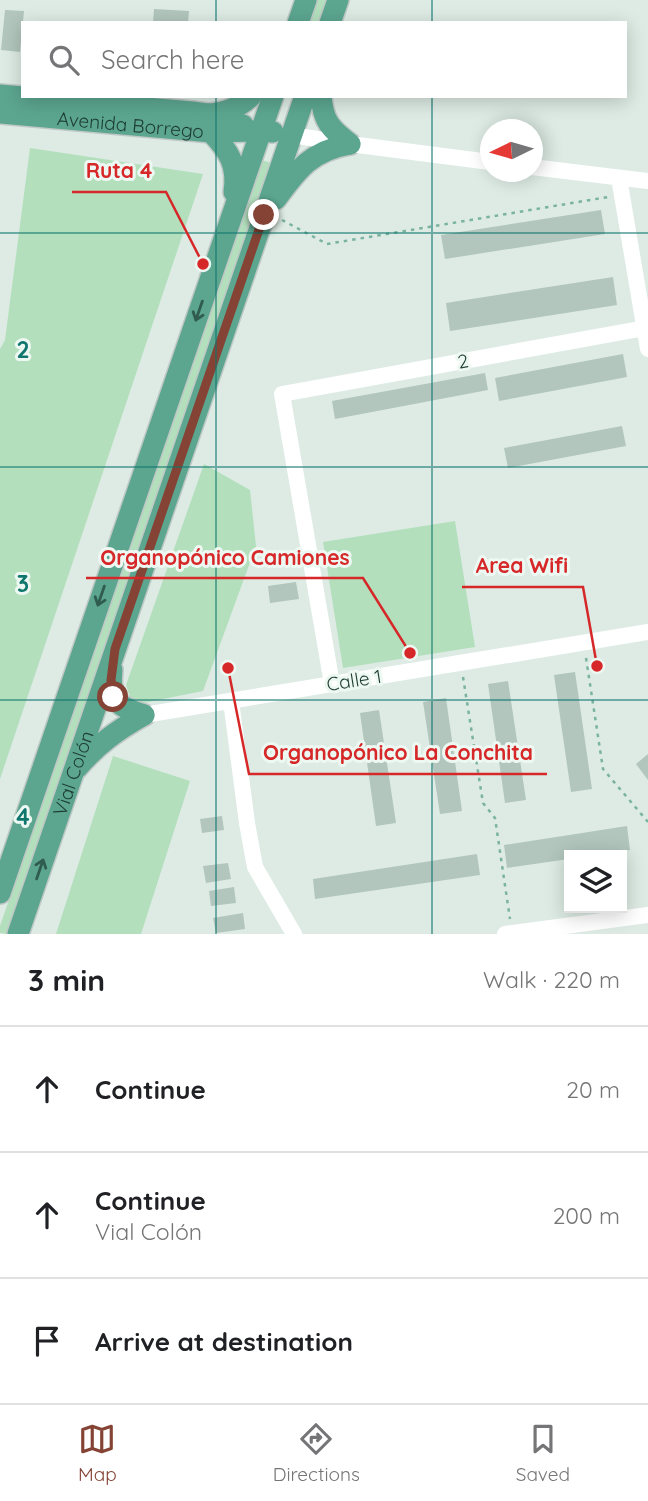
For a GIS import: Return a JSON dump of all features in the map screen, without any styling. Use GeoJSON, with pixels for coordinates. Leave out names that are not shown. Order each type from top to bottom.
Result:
{"type":"FeatureCollection","features":[{"type":"Feature","properties":{"kind":"main road"},"geometry":{"type":"LineString","coordinates":[[300,21],[306,0]]}},
{"type":"Feature","properties":{"kind":"main road"},"geometry":{"type":"LineString","coordinates":[[331,21],[338,0]]}},
{"type":"Feature","properties":{"kind":"main road","name":"Avenida Borrego"},"geometry":{"type":"LineString","coordinates":[[0,95],[21,98]]}},
{"type":"Feature","properties":{"kind":"main road","name":"Avenida Borrego"},"geometry":{"type":"LineString","coordinates":[[22,98],[291,135]]}},
{"type":"Feature","properties":{"kind":"main road"},"geometry":{"type":"LineString","coordinates":[[231,220],[235,186],[234,165],[209,123],[249,98]]}},
{"type":"Feature","properties":{"kind":"main road","name":"Vial Colón"},"geometry":{"type":"LineString","coordinates":[[0,893],[272,98]]}},
{"type":"Feature","properties":{"kind":"main road","name":"Vial Colón"},"geometry":{"type":"LineString","coordinates":[[18,934],[115,649],[270,215],[291,135],[304,98]]}},
{"type":"Feature","properties":{"kind":"main road"},"geometry":{"type":"LineString","coordinates":[[321,98],[322,110],[331,129],[350,144]]}},
{"type":"Feature","properties":{"kind":"main road","name":"Avenida Borrego"},"geometry":{"type":"LineString","coordinates":[[0,113],[209,123]]}},
{"type":"Feature","properties":{"kind":"main road"},"geometry":{"type":"LineString","coordinates":[[270,215],[299,168],[318,153],[350,144]]}},
{"type":"Feature","properties":{"kind":"main road"},"geometry":{"type":"LineString","coordinates":[[115,649],[111,680],[113,697],[124,708],[144,715]]}},
{"type":"Feature","properties":{"kind":"main road"},"geometry":{"type":"LineString","coordinates":[[71,775],[93,750],[144,715]]}},
{"type":"Feature","properties":{"kind":"street","name":"Avenida Borrego"},"geometry":{"type":"LineString","coordinates":[[291,135],[480,161]]}},
{"type":"Feature","properties":{"kind":"street"},"geometry":{"type":"LineString","coordinates":[[543,168],[648,181]]}},
{"type":"Feature","properties":{"kind":"street"},"geometry":{"type":"LineString","coordinates":[[619,178],[648,349]]}},
{"type":"Feature","properties":{"kind":"street","name":"2"},"geometry":{"type":"LineString","coordinates":[[332,684],[282,394],[645,328]]}},
{"type":"Feature","properties":{"kind":"street","name":"Calle 1"},"geometry":{"type":"LineString","coordinates":[[144,715],[648,632]]}},
{"type":"Feature","properties":{"kind":"street"},"geometry":{"type":"LineString","coordinates":[[231,701],[255,867],[294,934]]}},
{"type":"Feature","properties":{"kind":"street"},"geometry":{"type":"LineString","coordinates":[[508,934],[648,915]]}},
{"type":"Feature","properties":{"kind":"path"},"geometry":{"type":"LineString","coordinates":[[270,215],[327,244],[622,195]]}},
{"type":"Feature","properties":{"kind":"path"},"geometry":{"type":"LineString","coordinates":[[584,642],[603,769],[648,822]]}},
{"type":"Feature","properties":{"kind":"path"},"geometry":{"type":"LineString","coordinates":[[461,663],[483,803],[495,818],[508,934]]}},
{"type":"Feature","properties":{"kind":"green space"},"geometry":{"type":"Polygon","coordinates":[[[316,0],[328,0],[321,21],[310,21],[316,0]]]}},
{"type":"Feature","properties":{"kind":"green space"},"geometry":{"type":"Polygon","coordinates":[[[30,148],[203,174],[0,779],[0,349],[5,340],[30,148]]]}},
{"type":"Feature","properties":{"kind":"green space"},"geometry":{"type":"Polygon","coordinates":[[[262,160],[271,163],[7,934],[0,933],[0,926],[262,160]]]}},
{"type":"Feature","properties":{"kind":"green space"},"geometry":{"type":"Polygon","coordinates":[[[204,464],[250,490],[256,546],[203,691],[143,703],[130,697],[126,685],[204,464]]]}},
{"type":"Feature","properties":{"kind":"green space"},"geometry":{"type":"Polygon","coordinates":[[[455,521],[475,647],[343,668],[323,542],[455,521]]]}},
{"type":"Feature","properties":{"kind":"green space"},"geometry":{"type":"Polygon","coordinates":[[[113,756],[190,781],[141,934],[56,934],[113,756]]]}},
{"type":"Feature","properties":{"kind":"building"},"geometry":{"type":"Polygon","coordinates":[[[154,9],[189,11],[188,21],[153,21],[154,9]]]}},
{"type":"Feature","properties":{"kind":"building"},"geometry":{"type":"Polygon","coordinates":[[[5,10],[24,11],[20,52],[1,50],[5,10]]]}},
{"type":"Feature","properties":{"kind":"building"},"geometry":{"type":"Polygon","coordinates":[[[601,210],[605,234],[445,259],[441,235],[601,210]]]}},
{"type":"Feature","properties":{"kind":"building"},"geometry":{"type":"Polygon","coordinates":[[[613,277],[617,305],[450,331],[446,303],[613,277]]]}},
{"type":"Feature","properties":{"kind":"building"},"geometry":{"type":"Polygon","coordinates":[[[623,354],[627,377],[499,401],[495,378],[623,354]]]}},
{"type":"Feature","properties":{"kind":"building"},"geometry":{"type":"Polygon","coordinates":[[[485,373],[488,390],[335,419],[332,401],[485,373]]]}},
{"type":"Feature","properties":{"kind":"building"},"geometry":{"type":"Polygon","coordinates":[[[622,426],[626,446],[508,468],[504,448],[622,426]]]}},
{"type":"Feature","properties":{"kind":"building"},"geometry":{"type":"Polygon","coordinates":[[[296,582],[299,599],[270,603],[268,586],[296,582]]]}},
{"type":"Feature","properties":{"kind":"building"},"geometry":{"type":"Polygon","coordinates":[[[575,672],[592,789],[571,792],[554,675],[575,672]]]}},
{"type":"Feature","properties":{"kind":"building"},"geometry":{"type":"Polygon","coordinates":[[[508,681],[526,800],[505,803],[488,684],[508,681]]]}},
{"type":"Feature","properties":{"kind":"building"},"geometry":{"type":"Polygon","coordinates":[[[446,698],[462,811],[440,814],[423,702],[446,698]]]}},
{"type":"Feature","properties":{"kind":"building"},"geometry":{"type":"Polygon","coordinates":[[[379,710],[396,823],[376,826],[360,713],[379,710]]]}},
{"type":"Feature","properties":{"kind":"building"},"geometry":{"type":"Polygon","coordinates":[[[648,754],[648,780],[636,764],[648,754]]]}},
{"type":"Feature","properties":{"kind":"building"},"geometry":{"type":"Polygon","coordinates":[[[222,816],[224,830],[202,833],[200,819],[222,816]]]}},
{"type":"Feature","properties":{"kind":"building"},"geometry":{"type":"Polygon","coordinates":[[[627,826],[630,850],[564,850],[564,860],[507,868],[504,845],[627,826]]]}},
{"type":"Feature","properties":{"kind":"building"},"geometry":{"type":"Polygon","coordinates":[[[477,854],[480,875],[315,899],[313,879],[477,854]]]}},
{"type":"Feature","properties":{"kind":"building"},"geometry":{"type":"Polygon","coordinates":[[[228,863],[231,879],[206,883],[203,866],[228,863]]]}},
{"type":"Feature","properties":{"kind":"building"},"geometry":{"type":"Polygon","coordinates":[[[234,887],[236,903],[211,906],[209,891],[234,887]]]}},
{"type":"Feature","properties":{"kind":"building"},"geometry":{"type":"Polygon","coordinates":[[[243,913],[245,929],[216,933],[213,918],[243,913]]]}},
{"type":"Feature","properties":{"kind":"place","name":"Ruta 4"},"geometry":{"type":"Point","coordinates":[203,264]}},
{"type":"Feature","properties":{"kind":"place","name":"Organopónico Camiones"},"geometry":{"type":"Point","coordinates":[410,653]}},
{"type":"Feature","properties":{"kind":"place","name":"Area Wifi"},"geometry":{"type":"Point","coordinates":[597,666]}},
{"type":"Feature","properties":{"kind":"place","name":"Organopónico La Conchita"},"geometry":{"type":"Point","coordinates":[228,668]}},
{"type":"Feature","properties":{"kind":"route"},"geometry":{"type":"LineString","coordinates":[[113,697],[111,680],[115,649],[264,215]]}}]}
